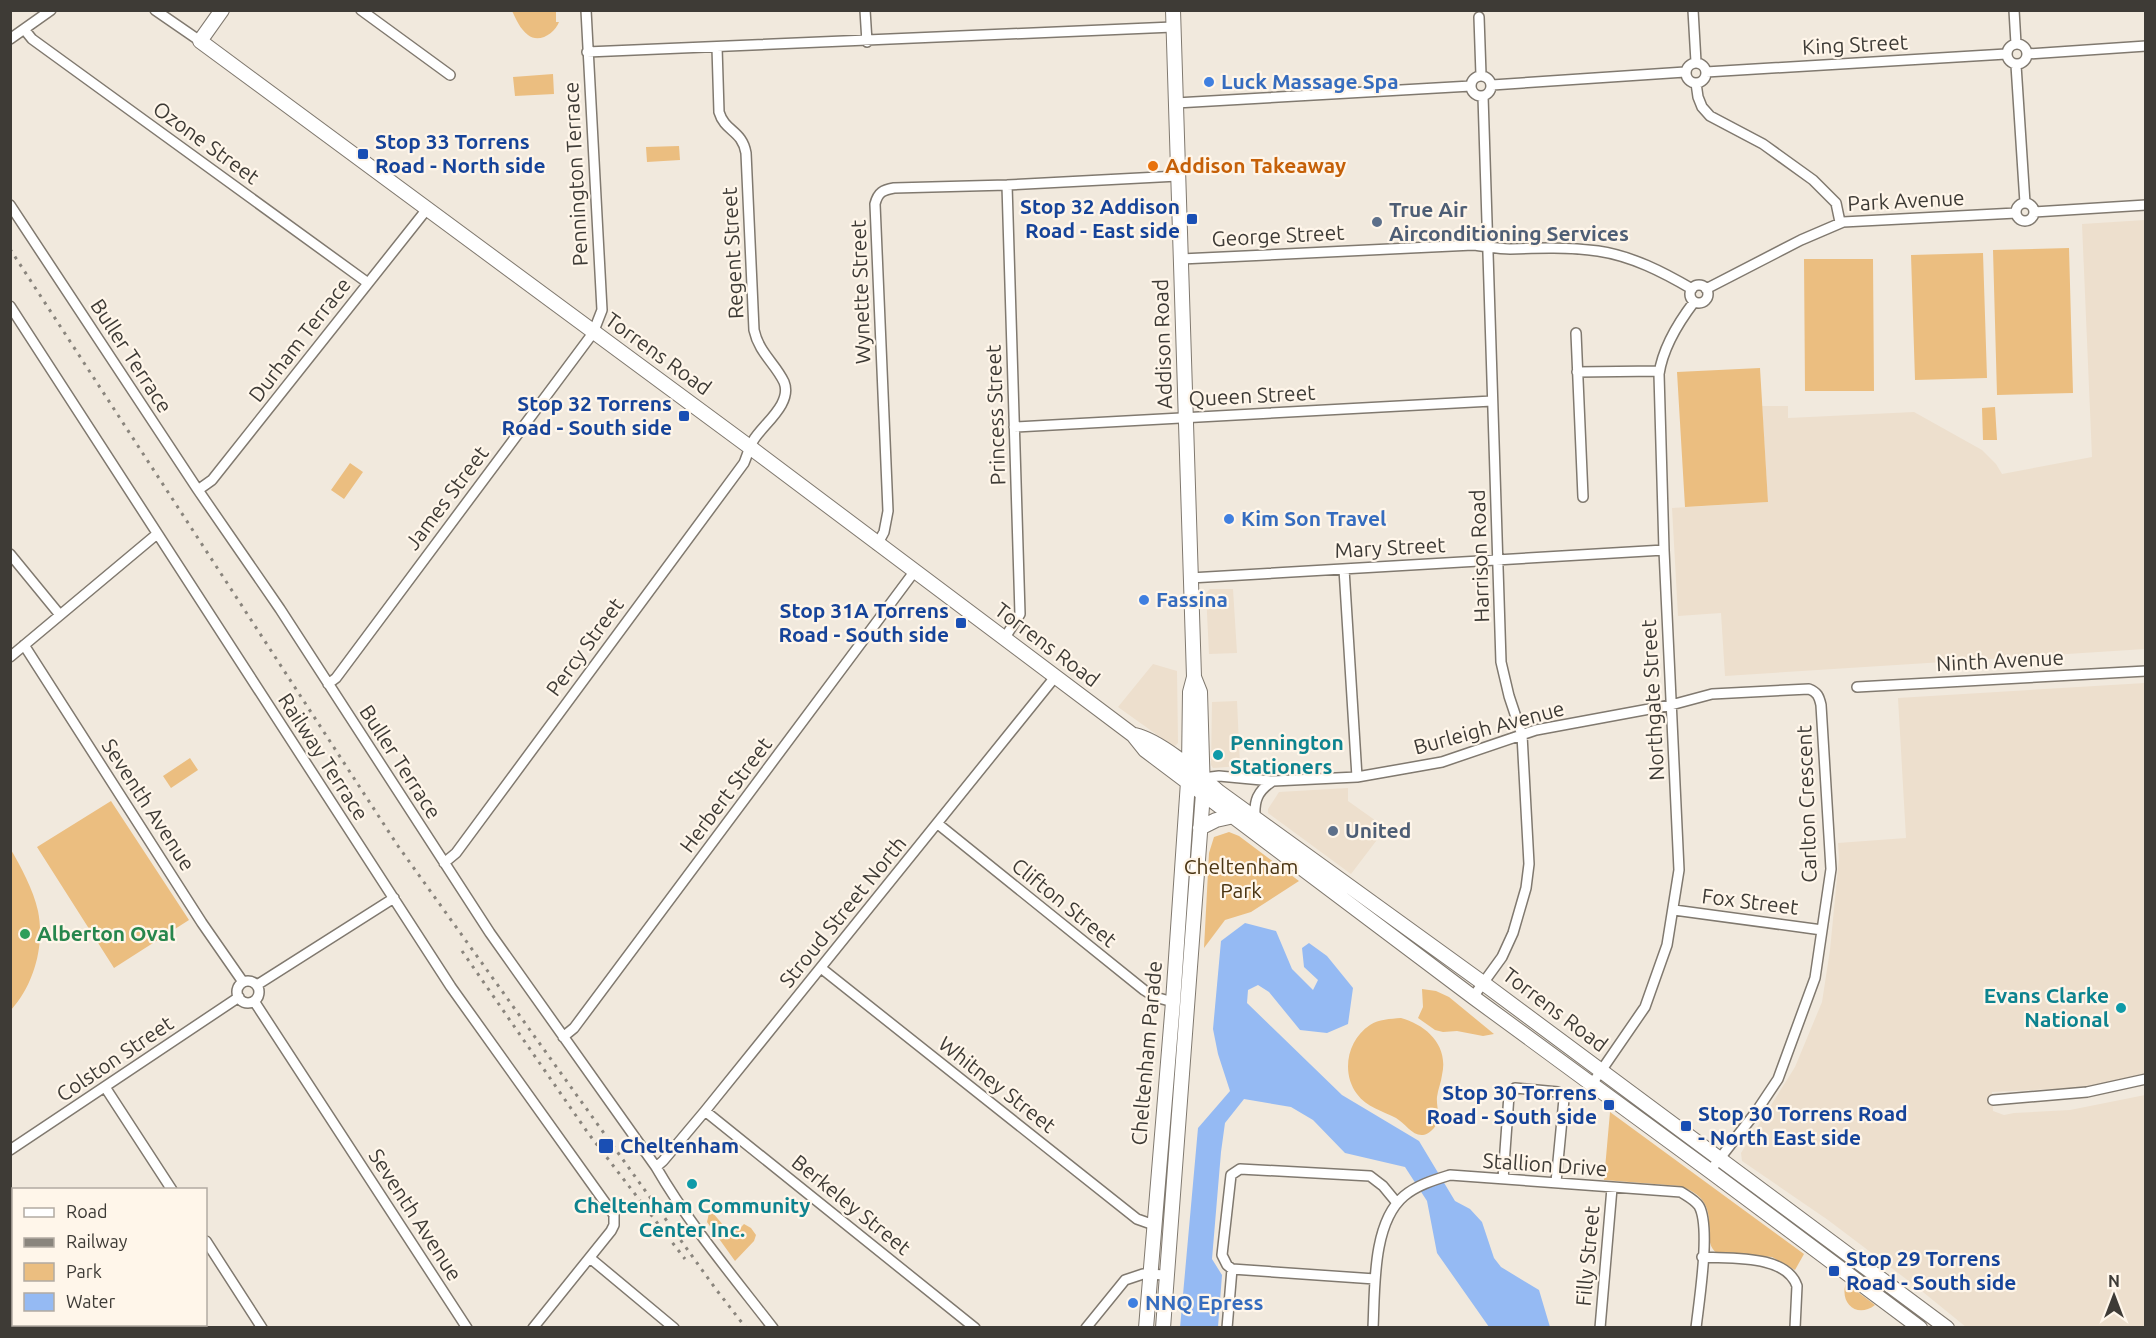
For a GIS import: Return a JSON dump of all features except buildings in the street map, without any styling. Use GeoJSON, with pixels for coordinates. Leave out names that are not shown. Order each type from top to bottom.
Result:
{"type":"FeatureCollection","features":[{"type":"Feature","properties":{"kind":"main road"},"geometry":{"type":"LineString","coordinates":[[200,41],[222,10]]}},
{"type":"Feature","properties":{"kind":"main road","name":"Addison Road"},"geometry":{"type":"LineString","coordinates":[[1173,10],[1194,677],[1190,692],[1188,774]]}},
{"type":"Feature","properties":{"kind":"main road","name":"Torrens Road"},"geometry":{"type":"LineString","coordinates":[[200,41],[751,448],[914,573],[1133,735],[1145,750],[1188,774],[1203,778],[1483,982],[1947,1327]]}},
{"type":"Feature","properties":{"kind":"main road","name":"Addison Road"},"geometry":{"type":"LineString","coordinates":[[1194,677],[1200,692],[1203,793]]}},
{"type":"Feature","properties":{"kind":"main road","name":"Torrens Road"},"geometry":{"type":"LineString","coordinates":[[1188,774],[1203,793],[1473,997],[1920,1328]]}},
{"type":"Feature","properties":{"kind":"main road","name":"Cheltenham Parade"},"geometry":{"type":"LineString","coordinates":[[1146,1328],[1173,1002],[1188,774]]}},
{"type":"Feature","properties":{"kind":"main road","name":"Cheltenham Parade"},"geometry":{"type":"LineString","coordinates":[[1162,1328],[1203,793]]}},
{"type":"Feature","properties":{"kind":"main road"},"geometry":{"type":"LineString","coordinates":[[1200,828],[1216,820],[1234,816]]}},
{"type":"Feature","properties":{"kind":"main road"},"geometry":{"type":"LineString","coordinates":[[1404,945],[1412,940],[1410,929]]}},
{"type":"Feature","properties":{"kind":"street"},"geometry":{"type":"LineString","coordinates":[[10,39],[51,10]]}},
{"type":"Feature","properties":{"kind":"street","name":"Torrens Road"},"geometry":{"type":"LineString","coordinates":[[155,10],[200,41]]}},
{"type":"Feature","properties":{"kind":"street"},"geometry":{"type":"LineString","coordinates":[[361,10],[450,75]]}},
{"type":"Feature","properties":{"kind":"street","name":"Pennington Terrace"},"geometry":{"type":"LineString","coordinates":[[586,10],[602,310],[593,333]]}},
{"type":"Feature","properties":{"kind":"street"},"geometry":{"type":"LineString","coordinates":[[865,10],[867,42]]}},
{"type":"Feature","properties":{"kind":"street"},"geometry":{"type":"LineString","coordinates":[[1693,10],[1696,62]]}},
{"type":"Feature","properties":{"kind":"street"},"geometry":{"type":"LineString","coordinates":[[2014,10],[2016,44]]}},
{"type":"Feature","properties":{"kind":"street"},"geometry":{"type":"LineString","coordinates":[[1479,17],[1481,75]]}},
{"type":"Feature","properties":{"kind":"street"},"geometry":{"type":"LineString","coordinates":[[587,52],[867,42],[1173,27]]}},
{"type":"Feature","properties":{"kind":"street","name":"Ozone Street"},"geometry":{"type":"LineString","coordinates":[[24,29],[32,39],[368,283]]}},
{"type":"Feature","properties":{"kind":"street"},"geometry":{"type":"LineString","coordinates":[[2016,44],[2024,47],[2027,54],[2025,61],[2016,65],[2010,63],[2006,54],[2011,46],[2016,44]]}},
{"type":"Feature","properties":{"kind":"street","name":"Regent Street"},"geometry":{"type":"LineString","coordinates":[[717,46],[719,112],[722,120],[741,138],[746,153],[754,330],[757,342],[784,382],[786,392],[783,402],[753,441],[751,448]]}},
{"type":"Feature","properties":{"kind":"street"},"geometry":{"type":"LineString","coordinates":[[2027,54],[2145,46]]}},
{"type":"Feature","properties":{"kind":"street","name":"King Street"},"geometry":{"type":"LineString","coordinates":[[1706,72],[2006,54]]}},
{"type":"Feature","properties":{"kind":"street"},"geometry":{"type":"LineString","coordinates":[[1696,62],[1703,65],[1706,72],[1704,80],[1696,83],[1689,81],[1685,72],[1690,64],[1696,62]]}},
{"type":"Feature","properties":{"kind":"street"},"geometry":{"type":"LineString","coordinates":[[2016,65],[2025,203]]}},
{"type":"Feature","properties":{"kind":"street"},"geometry":{"type":"LineString","coordinates":[[1492,85],[1685,72]]}},
{"type":"Feature","properties":{"kind":"street"},"geometry":{"type":"LineString","coordinates":[[1481,75],[1489,78],[1492,85],[1489,93],[1483,96],[1475,94],[1471,86],[1475,77],[1481,75]]}},
{"type":"Feature","properties":{"kind":"street"},"geometry":{"type":"LineString","coordinates":[[1696,83],[1702,107],[1710,116],[1763,144],[1813,180],[1836,203],[1840,222]]}},
{"type":"Feature","properties":{"kind":"street"},"geometry":{"type":"LineString","coordinates":[[1176,103],[1471,86]]}},
{"type":"Feature","properties":{"kind":"street","name":"Harrison Road"},"geometry":{"type":"LineString","coordinates":[[1473,997],[1502,957],[1513,933],[1526,888],[1529,864],[1522,735],[1509,696],[1502,662],[1483,96]]}},
{"type":"Feature","properties":{"kind":"street","name":"Wynette Street"},"geometry":{"type":"LineString","coordinates":[[877,545],[885,532],[888,511],[875,204],[878,195],[884,190],[894,188],[1178,176]]}},
{"type":"Feature","properties":{"kind":"street","name":"Princess Street"},"geometry":{"type":"LineString","coordinates":[[1004,639],[1020,614],[1007,185]]}},
{"type":"Feature","properties":{"kind":"street"},"geometry":{"type":"LineString","coordinates":[[2025,203],[2030,205],[2034,212],[2032,218],[2025,221],[2019,219],[2016,213],[2020,205],[2025,203]]}},
{"type":"Feature","properties":{"kind":"street","name":"Buller Terrace"},"geometry":{"type":"LineString","coordinates":[[10,205],[444,863],[563,1037],[656,1167],[699,1234],[773,1328]]}},
{"type":"Feature","properties":{"kind":"street"},"geometry":{"type":"LineString","coordinates":[[2034,212],[2145,205]]}},
{"type":"Feature","properties":{"kind":"street","name":"Durham Terrace"},"geometry":{"type":"LineString","coordinates":[[198,490],[212,480],[427,209]]}},
{"type":"Feature","properties":{"kind":"street","name":"Park Avenue"},"geometry":{"type":"LineString","coordinates":[[1706,289],[1840,222],[2016,213]]}},
{"type":"Feature","properties":{"kind":"street","name":"George Street"},"geometry":{"type":"LineString","coordinates":[[1181,259],[1487,246],[1506,249],[1557,247],[1600,251],[1629,259],[1653,268],[1692,289]]}},
{"type":"Feature","properties":{"kind":"street"},"geometry":{"type":"LineString","coordinates":[[1700,286],[1706,289],[1708,295],[1705,301],[1694,302],[1691,297],[1692,289],[1700,286]]}},
{"type":"Feature","properties":{"kind":"street","name":"Northgate Street"},"geometry":{"type":"LineString","coordinates":[[1592,1084],[1645,1007],[1667,945],[1680,870],[1664,550],[1659,371],[1669,342],[1694,302]]}},
{"type":"Feature","properties":{"kind":"street","name":"Railway Terrace"},"geometry":{"type":"LineString","coordinates":[[10,306],[451,987],[614,1215],[615,1220],[611,1231],[590,1258]]}},
{"type":"Feature","properties":{"kind":"street","name":"James Street"},"geometry":{"type":"LineString","coordinates":[[328,684],[336,678],[593,333]]}},
{"type":"Feature","properties":{"kind":"street"},"geometry":{"type":"LineString","coordinates":[[1576,333],[1583,497]]}},
{"type":"Feature","properties":{"kind":"street"},"geometry":{"type":"LineString","coordinates":[[1577,372],[1659,371]]}},
{"type":"Feature","properties":{"kind":"street","name":"Queen Street"},"geometry":{"type":"LineString","coordinates":[[1014,427],[1492,401]]}},
{"type":"Feature","properties":{"kind":"street","name":"Percy Street"},"geometry":{"type":"LineString","coordinates":[[444,863],[456,853],[744,463],[751,448]]}},
{"type":"Feature","properties":{"kind":"street"},"geometry":{"type":"LineString","coordinates":[[10,657],[157,534]]}},
{"type":"Feature","properties":{"kind":"street","name":"Mary Street"},"geometry":{"type":"LineString","coordinates":[[1191,578],[1664,550]]}},
{"type":"Feature","properties":{"kind":"street"},"geometry":{"type":"LineString","coordinates":[[10,554],[60,615]]}},
{"type":"Feature","properties":{"kind":"street"},"geometry":{"type":"LineString","coordinates":[[1344,569],[1357,777]]}},
{"type":"Feature","properties":{"kind":"street","name":"Herbert Street"},"geometry":{"type":"LineString","coordinates":[[563,1037],[574,1028],[914,573]]}},
{"type":"Feature","properties":{"kind":"street","name":"Seventh Avenue"},"geometry":{"type":"LineString","coordinates":[[24,645],[243,982]]}},
{"type":"Feature","properties":{"kind":"street","name":"Ninth Avenue"},"geometry":{"type":"LineString","coordinates":[[1857,687],[2145,670]]}},
{"type":"Feature","properties":{"kind":"street","name":"Stroud Street North"},"geometry":{"type":"LineString","coordinates":[[656,1167],[705,1111],[1055,677]]}},
{"type":"Feature","properties":{"kind":"street","name":"Burleigh Avenue"},"geometry":{"type":"LineString","coordinates":[[1203,778],[1219,776],[1273,781],[1357,777],[1442,762],[1536,730],[1671,705],[1712,694],[1809,689],[1818,694]]}},
{"type":"Feature","properties":{"kind":"street","name":"Carlton Crescent"},"geometry":{"type":"LineString","coordinates":[[1710,1171],[1769,1094],[1784,1068],[1815,978],[1831,869],[1821,705],[1818,694]]}},
{"type":"Feature","properties":{"kind":"street"},"geometry":{"type":"LineString","coordinates":[[1255,818],[1258,793],[1273,781]]}},
{"type":"Feature","properties":{"kind":"street","name":"Clifton Street"},"geometry":{"type":"LineString","coordinates":[[938,824],[1144,990],[1155,997],[1173,1002]]}},
{"type":"Feature","properties":{"kind":"street"},"geometry":{"type":"LineString","coordinates":[[257,985],[394,898]]}},
{"type":"Feature","properties":{"kind":"street","name":"Fox Street"},"geometry":{"type":"LineString","coordinates":[[1674,910],[1822,930]]}},
{"type":"Feature","properties":{"kind":"street","name":"Whitney Street"},"geometry":{"type":"LineString","coordinates":[[820,968],[1137,1219],[1154,1226]]}},
{"type":"Feature","properties":{"kind":"street"},"geometry":{"type":"LineString","coordinates":[[249,981],[257,985],[259,995],[254,1001],[244,1002],[239,998],[237,991],[243,982],[249,981]]}},
{"type":"Feature","properties":{"kind":"street","name":"Colston Street"},"geometry":{"type":"LineString","coordinates":[[10,1150],[239,998]]}},
{"type":"Feature","properties":{"kind":"street","name":"Seventh Avenue"},"geometry":{"type":"LineString","coordinates":[[254,1001],[467,1328]]}},
{"type":"Feature","properties":{"kind":"street"},"geometry":{"type":"LineString","coordinates":[[1993,1100],[2087,1092],[2145,1079]]}},
{"type":"Feature","properties":{"kind":"street"},"geometry":{"type":"LineString","coordinates":[[105,1087],[171,1188]]}},
{"type":"Feature","properties":{"kind":"street"},"geometry":{"type":"LineString","coordinates":[[1503,1179],[1509,1095],[1515,1088],[1558,1092],[1564,1099],[1556,1182]]}},
{"type":"Feature","properties":{"kind":"street","name":"Berkeley Street"},"geometry":{"type":"LineString","coordinates":[[705,1111],[975,1328]]}},
{"type":"Feature","properties":{"kind":"street"},"geometry":{"type":"LineString","coordinates":[[1375,1280],[1232,1269],[1222,1255],[1231,1175],[1240,1169],[1370,1176],[1383,1186],[1397,1203]]}},
{"type":"Feature","properties":{"kind":"street","name":"Stallion Drive"},"geometry":{"type":"LineString","coordinates":[[1373,1327],[1375,1280],[1380,1241],[1387,1220],[1397,1203],[1411,1191],[1428,1182],[1450,1175],[1681,1192],[1691,1198],[1699,1206],[1705,1223],[1696,1328]]}},
{"type":"Feature","properties":{"kind":"street","name":"Filly Street"},"geometry":{"type":"LineString","coordinates":[[1600,1328],[1612,1188]]}},
{"type":"Feature","properties":{"kind":"street"},"geometry":{"type":"LineString","coordinates":[[207,1243],[262,1328]]}},
{"type":"Feature","properties":{"kind":"street"},"geometry":{"type":"LineString","coordinates":[[1702,1257],[1769,1262],[1784,1269],[1795,1280],[1797,1286],[1795,1328]]}},
{"type":"Feature","properties":{"kind":"street"},"geometry":{"type":"LineString","coordinates":[[533,1328],[590,1258],[674,1328]]}},
{"type":"Feature","properties":{"kind":"street"},"geometry":{"type":"LineString","coordinates":[[1227,1328],[1232,1269]]}},
{"type":"Feature","properties":{"kind":"street"},"geometry":{"type":"LineString","coordinates":[[1086,1328],[1125,1280],[1136,1275],[1167,1275]]}},
{"type":"Feature","properties":{"kind":"shaded area"},"geometry":{"type":"Polygon","coordinates":[[[2145,220],[2145,649],[1725,676],[1721,613],[1678,616],[1672,508],[1768,502],[1762,406],[1788,406],[1788,418],[1914,412],[1982,450],[2002,474],[2092,457],[2082,224],[2145,220]]]}},
{"type":"Feature","properties":{"kind":"shaded area"},"geometry":{"type":"Polygon","coordinates":[[[1210,589],[1233,589],[1237,653],[1209,654],[1206,593],[1210,589]]]}},
{"type":"Feature","properties":{"kind":"shaded area"},"geometry":{"type":"Polygon","coordinates":[[[1153,664],[1177,671],[1178,743],[1174,747],[1118,707],[1153,664]]]}},
{"type":"Feature","properties":{"kind":"shaded area"},"geometry":{"type":"Polygon","coordinates":[[[2145,683],[2145,1073],[2091,1087],[1992,1092],[1993,1111],[2004,1115],[2070,1110],[2145,1095],[2145,1327],[1966,1327],[1828,1220],[1742,1161],[1741,1153],[1795,1067],[1822,1002],[1830,950],[1839,858],[1838,843],[1906,838],[1898,698],[2145,683]]]}},
{"type":"Feature","properties":{"kind":"shaded area"},"geometry":{"type":"Polygon","coordinates":[[[1237,701],[1240,766],[1213,768],[1211,765],[1212,702],[1237,701]]]}},
{"type":"Feature","properties":{"kind":"shaded area"},"geometry":{"type":"Polygon","coordinates":[[[1348,788],[1348,801],[1386,828],[1351,874],[1268,813],[1268,809],[1279,792],[1348,788]]]}},
{"type":"Feature","properties":{"kind":"green space"},"geometry":{"type":"Polygon","coordinates":[[[512,11],[556,11],[556,22],[559,22],[546,36],[532,37],[518,24],[512,11]]]}},
{"type":"Feature","properties":{"kind":"green space"},"geometry":{"type":"Polygon","coordinates":[[[553,74],[554,94],[515,96],[513,77],[553,74]]]}},
{"type":"Feature","properties":{"kind":"green space"},"geometry":{"type":"Polygon","coordinates":[[[679,146],[680,160],[647,162],[646,147],[679,146]]]}},
{"type":"Feature","properties":{"kind":"green space"},"geometry":{"type":"Polygon","coordinates":[[[2069,248],[2073,393],[1997,395],[1993,250],[2069,248]]]}},
{"type":"Feature","properties":{"kind":"green space"},"geometry":{"type":"Polygon","coordinates":[[[1983,253],[1987,378],[1915,380],[1911,255],[1983,253]]]}},
{"type":"Feature","properties":{"kind":"green space"},"geometry":{"type":"Polygon","coordinates":[[[1804,259],[1873,259],[1874,391],[1805,391],[1804,259]]]}},
{"type":"Feature","properties":{"kind":"green space"},"geometry":{"type":"Polygon","coordinates":[[[1760,368],[1768,502],[1685,507],[1677,372],[1760,368]]]}},
{"type":"Feature","properties":{"kind":"green space"},"geometry":{"type":"Polygon","coordinates":[[[1995,407],[1997,440],[1983,440],[1982,408],[1995,407]]]}},
{"type":"Feature","properties":{"kind":"green space"},"geometry":{"type":"Polygon","coordinates":[[[350,463],[363,472],[344,499],[331,490],[350,463]]]}},
{"type":"Feature","properties":{"kind":"green space"},"geometry":{"type":"Polygon","coordinates":[[[190,758],[198,770],[171,788],[163,776],[190,758]]]}},
{"type":"Feature","properties":{"kind":"green space"},"geometry":{"type":"Polygon","coordinates":[[[111,801],[189,920],[114,968],[37,847],[111,801]]]}},
{"type":"Feature","properties":{"kind":"green space","name":"Cheltenham Park"},"geometry":{"type":"Polygon","coordinates":[[[1229,832],[1239,836],[1299,881],[1251,912],[1225,920],[1204,948],[1209,853],[1214,837],[1229,832]]]}},
{"type":"Feature","properties":{"kind":"green space","name":"Alberton Oval"},"geometry":{"type":"Polygon","coordinates":[[[10,848],[33,895],[40,924],[36,964],[26,989],[11,1010],[10,848]]]}},
{"type":"Feature","properties":{"kind":"green space"},"geometry":{"type":"Polygon","coordinates":[[[1422,989],[1436,991],[1449,997],[1494,1034],[1483,1036],[1435,1030],[1418,1018],[1423,1007],[1422,989]]]}},
{"type":"Feature","properties":{"kind":"green space"},"geometry":{"type":"Polygon","coordinates":[[[1401,1018],[1427,1031],[1434,1038],[1442,1054],[1442,1075],[1437,1097],[1438,1120],[1434,1128],[1423,1135],[1418,1135],[1396,1118],[1365,1102],[1352,1086],[1349,1076],[1349,1057],[1362,1031],[1377,1022],[1401,1018]]]}},
{"type":"Feature","properties":{"kind":"green space"},"geometry":{"type":"Polygon","coordinates":[[[1610,1112],[1804,1254],[1795,1270],[1772,1257],[1717,1253],[1710,1239],[1708,1211],[1703,1201],[1695,1193],[1680,1186],[1604,1180],[1610,1112]]]}},
{"type":"Feature","properties":{"kind":"green space"},"geometry":{"type":"Polygon","coordinates":[[[712,1212],[724,1226],[739,1229],[744,1224],[756,1235],[754,1241],[735,1261],[707,1222],[709,1213],[712,1212]]]}},
{"type":"Feature","properties":{"kind":"green space"},"geometry":{"type":"Polygon","coordinates":[[[1846,1283],[1875,1305],[1862,1310],[1851,1307],[1845,1297],[1846,1283]]]}},
{"type":"Feature","properties":{"kind":"water"},"geometry":{"type":"Polygon","coordinates":[[[1245,923],[1276,931],[1292,969],[1313,990],[1318,980],[1304,967],[1302,948],[1309,943],[1327,956],[1353,988],[1348,1024],[1327,1033],[1300,1030],[1269,992],[1258,985],[1248,990],[1247,1003],[1342,1095],[1419,1141],[1455,1201],[1470,1209],[1482,1222],[1494,1258],[1501,1267],[1539,1290],[1550,1327],[1489,1327],[1437,1253],[1427,1201],[1405,1167],[1345,1153],[1313,1120],[1291,1107],[1244,1099],[1225,1123],[1221,1152],[1212,1259],[1222,1275],[1218,1327],[1180,1328],[1198,1128],[1230,1091],[1213,1029],[1221,941],[1245,923]]]}},
{"type":"Feature","properties":{"kind":"railway"},"geometry":{"type":"LineString","coordinates":[[10,249],[398,846],[746,1328]]}},
{"type":"Feature","properties":{"kind":"railway"},"geometry":{"type":"LineString","coordinates":[[462,951],[588,1133],[685,1259]]}},
{"type":"Feature","properties":{"kind":"place","name":"Luck Massage Spa"},"geometry":{"type":"Point","coordinates":[1209,82]}},
{"type":"Feature","properties":{"kind":"place","name":"Stop 33 Torrens Road - North side"},"geometry":{"type":"Point","coordinates":[363,154]}},
{"type":"Feature","properties":{"kind":"place","name":"Addison Takeaway"},"geometry":{"type":"Point","coordinates":[1153,166]}},
{"type":"Feature","properties":{"kind":"place","name":"Stop 32 Addison Road - East side"},"geometry":{"type":"Point","coordinates":[1192,219]}},
{"type":"Feature","properties":{"kind":"place","name":"True Air Airconditioning Services"},"geometry":{"type":"Point","coordinates":[1377,222]}},
{"type":"Feature","properties":{"kind":"place","name":"Stop 32 Torrens Road - South side"},"geometry":{"type":"Point","coordinates":[684,416]}},
{"type":"Feature","properties":{"kind":"place","name":"Kim Son Travel"},"geometry":{"type":"Point","coordinates":[1229,519]}},
{"type":"Feature","properties":{"kind":"place","name":"Fassina"},"geometry":{"type":"Point","coordinates":[1144,600]}},
{"type":"Feature","properties":{"kind":"place","name":"Stop 31A Torrens Road - South side"},"geometry":{"type":"Point","coordinates":[961,623]}},
{"type":"Feature","properties":{"kind":"place","name":"Pennington Stationers"},"geometry":{"type":"Point","coordinates":[1218,755]}},
{"type":"Feature","properties":{"kind":"place","name":"United"},"geometry":{"type":"Point","coordinates":[1333,831]}},
{"type":"Feature","properties":{"kind":"place","name":"Alberton Oval"},"geometry":{"type":"Point","coordinates":[25,934]}},
{"type":"Feature","properties":{"kind":"place","name":"Evans Clarke National"},"geometry":{"type":"Point","coordinates":[2121,1008]}},
{"type":"Feature","properties":{"kind":"place","name":"Stop 30 Torrens Road - South side"},"geometry":{"type":"Point","coordinates":[1609,1105]}},
{"type":"Feature","properties":{"kind":"place","name":"Stop 30 Torrens Road - North East side"},"geometry":{"type":"Point","coordinates":[1686,1126]}},
{"type":"Feature","properties":{"kind":"place","name":"Cheltenham"},"geometry":{"type":"Point","coordinates":[606,1146]}},
{"type":"Feature","properties":{"kind":"place","name":"Cheltenham Community Center Inc."},"geometry":{"type":"Point","coordinates":[692,1184]}},
{"type":"Feature","properties":{"kind":"place","name":"Stop 29 Torrens Road - South side"},"geometry":{"type":"Point","coordinates":[1834,1271]}},
{"type":"Feature","properties":{"kind":"place","name":"NNQ Epress"},"geometry":{"type":"Point","coordinates":[1133,1303]}}]}
